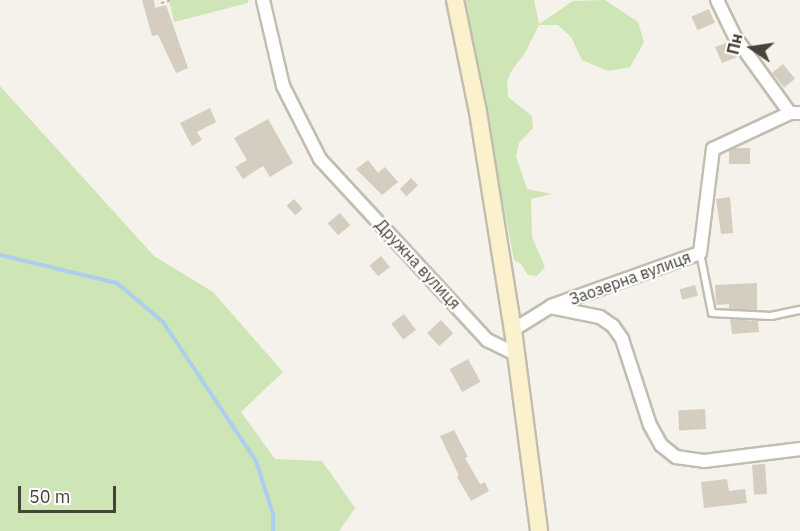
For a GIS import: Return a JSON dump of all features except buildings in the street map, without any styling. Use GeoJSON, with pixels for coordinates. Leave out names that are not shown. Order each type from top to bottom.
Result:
{"type":"FeatureCollection","features":[{"type":"Feature","properties":{"kind":"main road"},"geometry":{"type":"LineString","coordinates":[[455,0],[478,112],[513,330],[539,531]]}},
{"type":"Feature","properties":{"kind":"street","name":"Дружна вулиця"},"geometry":{"type":"LineString","coordinates":[[263,0],[283,86],[320,159],[487,340],[516,354]]}},
{"type":"Feature","properties":{"kind":"street","name":"Заозерна вулиця"},"geometry":{"type":"LineString","coordinates":[[513,330],[550,307],[700,253],[713,149],[795,113],[735,37],[717,0]]}},
{"type":"Feature","properties":{"kind":"street","name":"Заозерна вулиця"},"geometry":{"type":"LineString","coordinates":[[550,307],[600,317],[613,326],[622,339],[650,425],[661,445],[676,457],[704,460],[798,451]]}},
{"type":"Feature","properties":{"kind":"lane"},"geometry":{"type":"LineString","coordinates":[[700,253],[712,313],[771,316],[800,310]]}},
{"type":"Feature","properties":{"kind":"path"},"geometry":{"type":"LineString","coordinates":[[161,3],[173,0]]}},
{"type":"Feature","properties":{"kind":"green space"},"geometry":{"type":"Polygon","coordinates":[[[169,0],[248,0],[248,3],[174,22],[169,0]]]}},
{"type":"Feature","properties":{"kind":"green space"},"geometry":{"type":"Polygon","coordinates":[[[464,0],[534,0],[539,24],[573,1],[605,0],[638,22],[644,42],[630,67],[608,71],[582,60],[571,37],[558,25],[539,25],[525,53],[512,70],[507,81],[508,97],[532,116],[533,128],[519,143],[516,156],[527,189],[552,194],[531,199],[532,237],[545,267],[537,276],[528,275],[521,264],[514,260],[464,0]]]}},
{"type":"Feature","properties":{"kind":"green space"},"geometry":{"type":"Polygon","coordinates":[[[0,86],[154,256],[213,292],[283,372],[241,412],[275,459],[322,461],[355,508],[339,531],[0,531],[0,86]]]}},
{"type":"Feature","properties":{"kind":"waterway"},"geometry":{"type":"LineString","coordinates":[[0,255],[117,283],[163,322],[256,461],[273,514],[273,531]]}}]}
